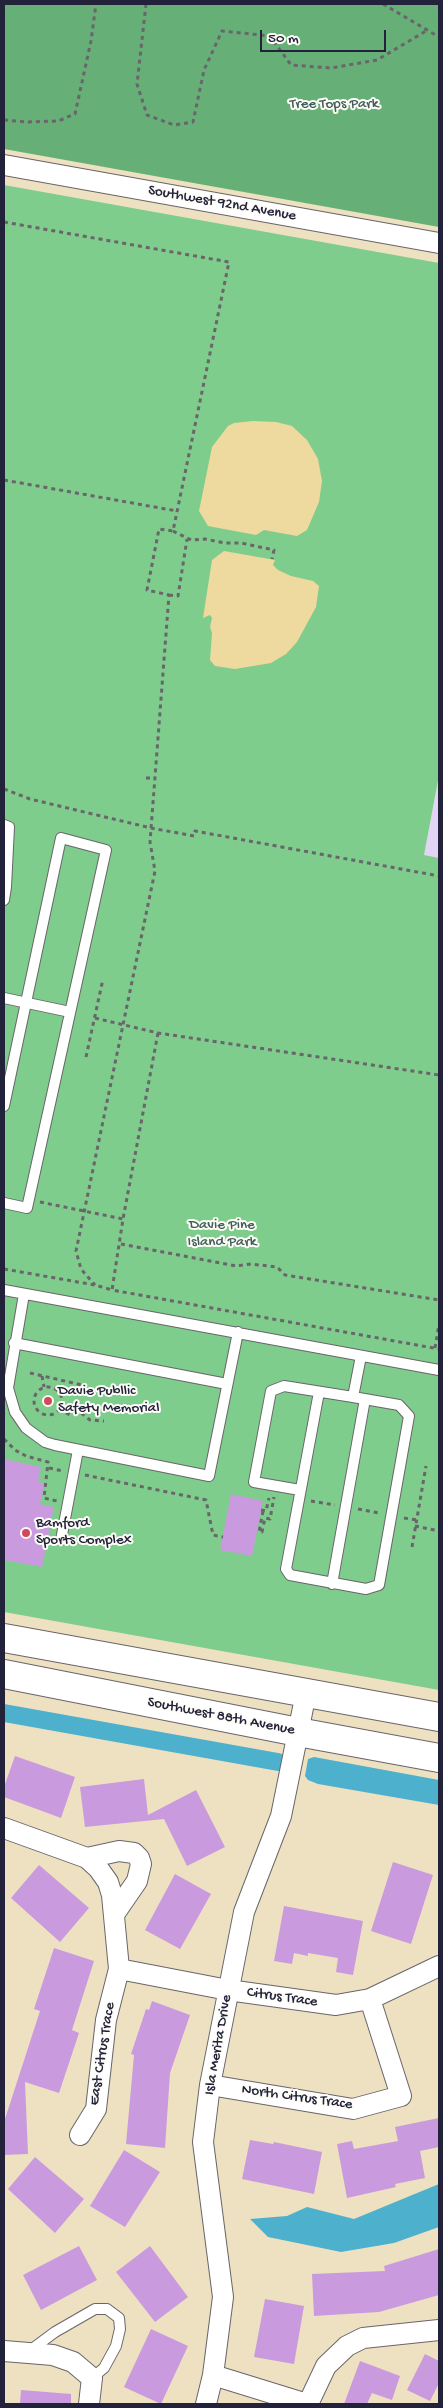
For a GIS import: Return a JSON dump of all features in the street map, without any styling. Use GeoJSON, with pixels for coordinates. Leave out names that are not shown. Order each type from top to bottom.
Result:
{"type":"FeatureCollection","features":[{"type":"Feature","properties":{"kind":"main road"},"geometry":{"type":"LineString","coordinates":[[4,1638],[439,1717]]}},
{"type":"Feature","properties":{"kind":"main road","name":"Southwest 88th Avenue"},"geometry":{"type":"LineString","coordinates":[[4,1674],[439,1758]]}},
{"type":"Feature","properties":{"kind":"street","name":"Southwest 92nd Avenue"},"geometry":{"type":"LineString","coordinates":[[4,165],[439,243]]}},
{"type":"Feature","properties":{"kind":"street","name":"Isla Merita Drive"},"geometry":{"type":"LineString","coordinates":[[206,2404],[213,2375],[223,2297],[203,2142],[210,2086],[244,1912],[281,1816],[306,1693]]}},
{"type":"Feature","properties":{"kind":"street"},"geometry":{"type":"LineString","coordinates":[[4,1828],[87,1858],[98,1868],[108,1882],[115,1913],[120,1969]]}},
{"type":"Feature","properties":{"kind":"street"},"geometry":{"type":"LineString","coordinates":[[87,1858],[119,1851],[134,1853],[139,1858],[142,1864],[137,1881],[115,1913]]}},
{"type":"Feature","properties":{"kind":"street","name":"Citrus Trace"},"geometry":{"type":"LineString","coordinates":[[120,1969],[228,1990],[336,2005],[370,1999],[439,1966]]}},
{"type":"Feature","properties":{"kind":"street","name":"East Citrus Trace"},"geometry":{"type":"LineString","coordinates":[[80,2134],[96,2109],[106,2020],[120,1969]]}},
{"type":"Feature","properties":{"kind":"street","name":"North Citrus Trace"},"geometry":{"type":"LineString","coordinates":[[210,2086],[353,2109],[401,2096],[370,1999]]}},
{"type":"Feature","properties":{"kind":"street"},"geometry":{"type":"LineString","coordinates":[[213,2375],[308,2404],[326,2366],[347,2346],[363,2338],[439,2330]]}},
{"type":"Feature","properties":{"kind":"street"},"geometry":{"type":"LineString","coordinates":[[4,2351],[53,2355],[72,2362],[92,2378],[89,2404]]}},
{"type":"Feature","properties":{"kind":"lane"},"geometry":{"type":"LineString","coordinates":[[4,825],[9,827],[4,900]]}},
{"type":"Feature","properties":{"kind":"lane"},"geometry":{"type":"LineString","coordinates":[[4,1106],[61,838],[106,850],[28,1208],[4,1203]]}},
{"type":"Feature","properties":{"kind":"lane"},"geometry":{"type":"LineString","coordinates":[[4,998],[70,1012]]}},
{"type":"Feature","properties":{"kind":"lane"},"geometry":{"type":"LineString","coordinates":[[4,1290],[439,1370]]}},
{"type":"Feature","properties":{"kind":"lane"},"geometry":{"type":"LineString","coordinates":[[24,1294],[14,1343],[8,1388],[15,1412],[20,1421],[45,1442],[209,1476],[238,1332]]}},
{"type":"Feature","properties":{"kind":"lane"},"geometry":{"type":"LineString","coordinates":[[14,1343],[227,1384]]}},
{"type":"Feature","properties":{"kind":"lane"},"geometry":{"type":"LineString","coordinates":[[353,1397],[361,1356]]}},
{"type":"Feature","properties":{"kind":"lane"},"geometry":{"type":"LineString","coordinates":[[300,1490],[254,1482],[271,1391],[284,1386],[366,1399],[399,1405],[409,1416],[379,1585],[366,1589],[332,1584],[290,1575],[286,1569],[319,1392]]}},
{"type":"Feature","properties":{"kind":"lane"},"geometry":{"type":"LineString","coordinates":[[332,1584],[366,1399]]}},
{"type":"Feature","properties":{"kind":"lane"},"geometry":{"type":"LineString","coordinates":[[61,1540],[78,1450]]}},
{"type":"Feature","properties":{"kind":"lane"},"geometry":{"type":"LineString","coordinates":[[28,2353],[55,2332],[95,2309],[107,2309],[119,2318],[120,2329],[116,2346],[104,2368],[92,2378]]}},
{"type":"Feature","properties":{"kind":"path"},"geometry":{"type":"LineString","coordinates":[[4,120],[28,122],[58,121],[75,114],[91,40],[96,4]]}},
{"type":"Feature","properties":{"kind":"path"},"geometry":{"type":"LineString","coordinates":[[146,4],[137,84],[147,115],[174,125],[193,122],[204,70],[222,32],[270,36],[291,66],[331,68],[377,60],[426,30]]}},
{"type":"Feature","properties":{"kind":"path"},"geometry":{"type":"LineString","coordinates":[[383,4],[439,37]]}},
{"type":"Feature","properties":{"kind":"path"},"geometry":{"type":"LineString","coordinates":[[4,222],[229,262],[173,531]]}},
{"type":"Feature","properties":{"kind":"path"},"geometry":{"type":"LineString","coordinates":[[4,480],[177,511]]}},
{"type":"Feature","properties":{"kind":"path"},"geometry":{"type":"LineString","coordinates":[[187,539],[178,596],[147,590],[159,529],[173,531],[187,539],[241,543],[274,550],[272,559]]}},
{"type":"Feature","properties":{"kind":"path"},"geometry":{"type":"LineString","coordinates":[[95,1285],[81,1269],[76,1256],[155,870],[150,842],[169,595]]}},
{"type":"Feature","properties":{"kind":"path"},"geometry":{"type":"LineString","coordinates":[[146,778],[155,778]]}},
{"type":"Feature","properties":{"kind":"path"},"geometry":{"type":"LineString","coordinates":[[4,789],[30,799],[151,828],[194,836],[195,831],[439,876]]}},
{"type":"Feature","properties":{"kind":"path"},"geometry":{"type":"LineString","coordinates":[[86,1056],[103,979]]}},
{"type":"Feature","properties":{"kind":"path"},"geometry":{"type":"LineString","coordinates":[[94,1018],[158,1033],[439,1075]]}},
{"type":"Feature","properties":{"kind":"path"},"geometry":{"type":"LineString","coordinates":[[112,1290],[121,1244],[123,1219],[158,1033]]}},
{"type":"Feature","properties":{"kind":"path"},"geometry":{"type":"LineString","coordinates":[[50,1205],[123,1219]]}},
{"type":"Feature","properties":{"kind":"path"},"geometry":{"type":"LineString","coordinates":[[121,1244],[236,1266],[251,1264],[277,1267],[285,1275],[439,1300]]}},
{"type":"Feature","properties":{"kind":"path"},"geometry":{"type":"LineString","coordinates":[[4,1269],[439,1349]]}},
{"type":"Feature","properties":{"kind":"path"},"geometry":{"type":"LineString","coordinates":[[435,1348],[439,1324]]}},
{"type":"Feature","properties":{"kind":"path"},"geometry":{"type":"LineString","coordinates":[[30,1373],[82,1385]]}},
{"type":"Feature","properties":{"kind":"path"},"geometry":{"type":"LineString","coordinates":[[42,1376],[44,1387]]}},
{"type":"Feature","properties":{"kind":"path"},"geometry":{"type":"LineString","coordinates":[[44,1387],[52,1388],[60,1393],[61,1402],[54,1413],[45,1414],[35,1406],[36,1393],[44,1387]]}},
{"type":"Feature","properties":{"kind":"path"},"geometry":{"type":"LineString","coordinates":[[58,1409],[70,1415],[81,1413],[90,1420],[104,1421]]}},
{"type":"Feature","properties":{"kind":"path"},"geometry":{"type":"LineString","coordinates":[[4,1439],[15,1450],[26,1456],[48,1462],[49,1468],[44,1498],[68,1503]]}},
{"type":"Feature","properties":{"kind":"path"},"geometry":{"type":"LineString","coordinates":[[412,1546],[426,1466]]}},
{"type":"Feature","properties":{"kind":"path"},"geometry":{"type":"LineString","coordinates":[[49,1468],[67,1472]]}},
{"type":"Feature","properties":{"kind":"path"},"geometry":{"type":"LineString","coordinates":[[79,1474],[206,1500],[213,1535],[223,1537]]}},
{"type":"Feature","properties":{"kind":"path"},"geometry":{"type":"LineString","coordinates":[[267,1507],[266,1511],[262,1510],[259,1532],[262,1532],[265,1518],[270,1519],[275,1494]]}},
{"type":"Feature","properties":{"kind":"path"},"geometry":{"type":"LineString","coordinates":[[308,1501],[336,1505]]}},
{"type":"Feature","properties":{"kind":"path"},"geometry":{"type":"LineString","coordinates":[[355,1509],[382,1514]]}},
{"type":"Feature","properties":{"kind":"path"},"geometry":{"type":"LineString","coordinates":[[401,1517],[416,1520]]}},
{"type":"Feature","properties":{"kind":"path"},"geometry":{"type":"LineString","coordinates":[[415,1526],[439,1531]]}},
{"type":"Feature","properties":{"kind":"shaded area"},"geometry":{"type":"Polygon","coordinates":[[[439,775],[439,858],[424,855],[439,775]]]}},
{"type":"Feature","properties":{"kind":"green space","name":"Tree Tops Park"},"geometry":{"type":"Polygon","coordinates":[[[4,4],[439,4],[439,227],[4,149],[4,4]]]}},
{"type":"Feature","properties":{"kind":"green space","name":"Davie Pine Island Park"},"geometry":{"type":"Polygon","coordinates":[[[4,185],[439,263],[439,775],[424,855],[439,858],[439,1690],[4,1612],[4,185]]]}},
{"type":"Feature","properties":{"kind":"sand"},"geometry":{"type":"Polygon","coordinates":[[[253,421],[276,422],[292,426],[307,440],[318,459],[322,481],[319,502],[307,530],[297,536],[264,530],[256,535],[208,526],[199,511],[212,447],[228,426],[234,423],[253,421]]]}},
{"type":"Feature","properties":{"kind":"sand"},"geometry":{"type":"Polygon","coordinates":[[[224,551],[275,560],[273,565],[278,570],[291,576],[313,581],[319,586],[316,607],[297,642],[286,654],[271,663],[235,669],[215,666],[210,660],[212,633],[210,627],[212,618],[210,615],[203,618],[212,560],[224,551]]]}},
{"type":"Feature","properties":{"kind":"water"},"geometry":{"type":"Polygon","coordinates":[[[314,1757],[439,1780],[439,1805],[318,1784],[308,1780],[305,1776],[308,1759],[314,1757]]]}},
{"type":"Feature","properties":{"kind":"water"},"geometry":{"type":"Polygon","coordinates":[[[439,2184],[439,2227],[394,2243],[341,2252],[268,2237],[250,2219],[287,2216],[307,2207],[354,2219],[439,2184]]]}},
{"type":"Feature","properties":{"kind":"building","name":"Bamford Sports Complex"},"geometry":{"type":"Polygon","coordinates":[[[4,1459],[41,1467],[38,1482],[45,1483],[40,1504],[54,1507],[42,1567],[4,1560],[4,1459]]]}},
{"type":"Feature","properties":{"kind":"building"},"geometry":{"type":"Polygon","coordinates":[[[231,1494],[263,1501],[252,1556],[220,1550],[231,1494]]]}},
{"type":"Feature","properties":{"kind":"building"},"geometry":{"type":"Polygon","coordinates":[[[15,1756],[75,1777],[61,1818],[4,1797],[4,1787],[15,1756]]]}},
{"type":"Feature","properties":{"kind":"building"},"geometry":{"type":"Polygon","coordinates":[[[144,1779],[148,1815],[196,1790],[225,1847],[187,1866],[164,1819],[85,1827],[80,1787],[144,1779]]]}},
{"type":"Feature","properties":{"kind":"building"},"geometry":{"type":"Polygon","coordinates":[[[393,1862],[433,1875],[411,1944],[371,1931],[393,1862]]]}},
{"type":"Feature","properties":{"kind":"building"},"geometry":{"type":"Polygon","coordinates":[[[39,1865],[89,1908],[60,1942],[11,1898],[39,1865]]]}},
{"type":"Feature","properties":{"kind":"building"},"geometry":{"type":"Polygon","coordinates":[[[175,1874],[211,1894],[180,1949],[145,1930],[175,1874]]]}},
{"type":"Feature","properties":{"kind":"building"},"geometry":{"type":"Polygon","coordinates":[[[284,1906],[363,1921],[353,1975],[336,1972],[338,1958],[308,1953],[308,1956],[294,1953],[292,1964],[274,1961],[284,1906]]]}},
{"type":"Feature","properties":{"kind":"building"},"geometry":{"type":"Polygon","coordinates":[[[54,1948],[94,1961],[72,2030],[79,2033],[59,2093],[25,2082],[28,2154],[4,2155],[4,2122],[40,2011],[34,2009],[54,1948]]]}},
{"type":"Feature","properties":{"kind":"building"},"geometry":{"type":"Polygon","coordinates":[[[152,2001],[190,2015],[170,2073],[165,2148],[126,2144],[134,2055],[131,2054],[146,2009],[149,2010],[152,2001]]]}},
{"type":"Feature","properties":{"kind":"building"},"geometry":{"type":"Polygon","coordinates":[[[439,2118],[439,2147],[420,2151],[425,2178],[395,2184],[396,2187],[347,2198],[337,2144],[352,2141],[354,2149],[398,2141],[395,2127],[439,2118]]]}},
{"type":"Feature","properties":{"kind":"building"},"geometry":{"type":"Polygon","coordinates":[[[250,2140],[273,2144],[274,2142],[322,2152],[314,2194],[242,2179],[250,2140]]]}},
{"type":"Feature","properties":{"kind":"building"},"geometry":{"type":"Polygon","coordinates":[[[124,2150],[160,2172],[125,2227],[90,2206],[124,2150]]]}},
{"type":"Feature","properties":{"kind":"building"},"geometry":{"type":"Polygon","coordinates":[[[35,2157],[84,2199],[55,2233],[8,2189],[35,2157]]]}},
{"type":"Feature","properties":{"kind":"building"},"geometry":{"type":"Polygon","coordinates":[[[79,2246],[97,2280],[41,2310],[23,2275],[79,2246]]]}},
{"type":"Feature","properties":{"kind":"building"},"geometry":{"type":"Polygon","coordinates":[[[150,2246],[188,2297],[155,2322],[116,2272],[150,2246]]]}},
{"type":"Feature","properties":{"kind":"building"},"geometry":{"type":"Polygon","coordinates":[[[439,2249],[439,2295],[379,2312],[314,2316],[312,2274],[385,2271],[384,2266],[439,2249]]]}},
{"type":"Feature","properties":{"kind":"building"},"geometry":{"type":"Polygon","coordinates":[[[265,2299],[304,2306],[294,2364],[254,2357],[265,2299]]]}},
{"type":"Feature","properties":{"kind":"building"},"geometry":{"type":"Polygon","coordinates":[[[151,2329],[188,2346],[161,2404],[124,2387],[151,2329]]]}},
{"type":"Feature","properties":{"kind":"building"},"geometry":{"type":"Polygon","coordinates":[[[425,2354],[439,2361],[439,2383],[430,2401],[407,2390],[425,2354]]]}},
{"type":"Feature","properties":{"kind":"building"},"geometry":{"type":"Polygon","coordinates":[[[360,2361],[400,2376],[392,2400],[372,2393],[367,2404],[344,2404],[360,2361]]]}},
{"type":"Feature","properties":{"kind":"building"},"geometry":{"type":"Polygon","coordinates":[[[21,2390],[71,2394],[71,2404],[20,2404],[21,2390]]]}},
{"type":"Feature","properties":{"kind":"waterway"},"geometry":{"type":"LineString","coordinates":[[4,1713],[278,1762]]}},
{"type":"Feature","properties":{"kind":"place","name":"Davie Publlic Safety Memorial"},"geometry":{"type":"Point","coordinates":[48,1401]}},
{"type":"Feature","properties":{"kind":"place","name":"Bamford Sports Complex"},"geometry":{"type":"Point","coordinates":[26,1533]}}]}
